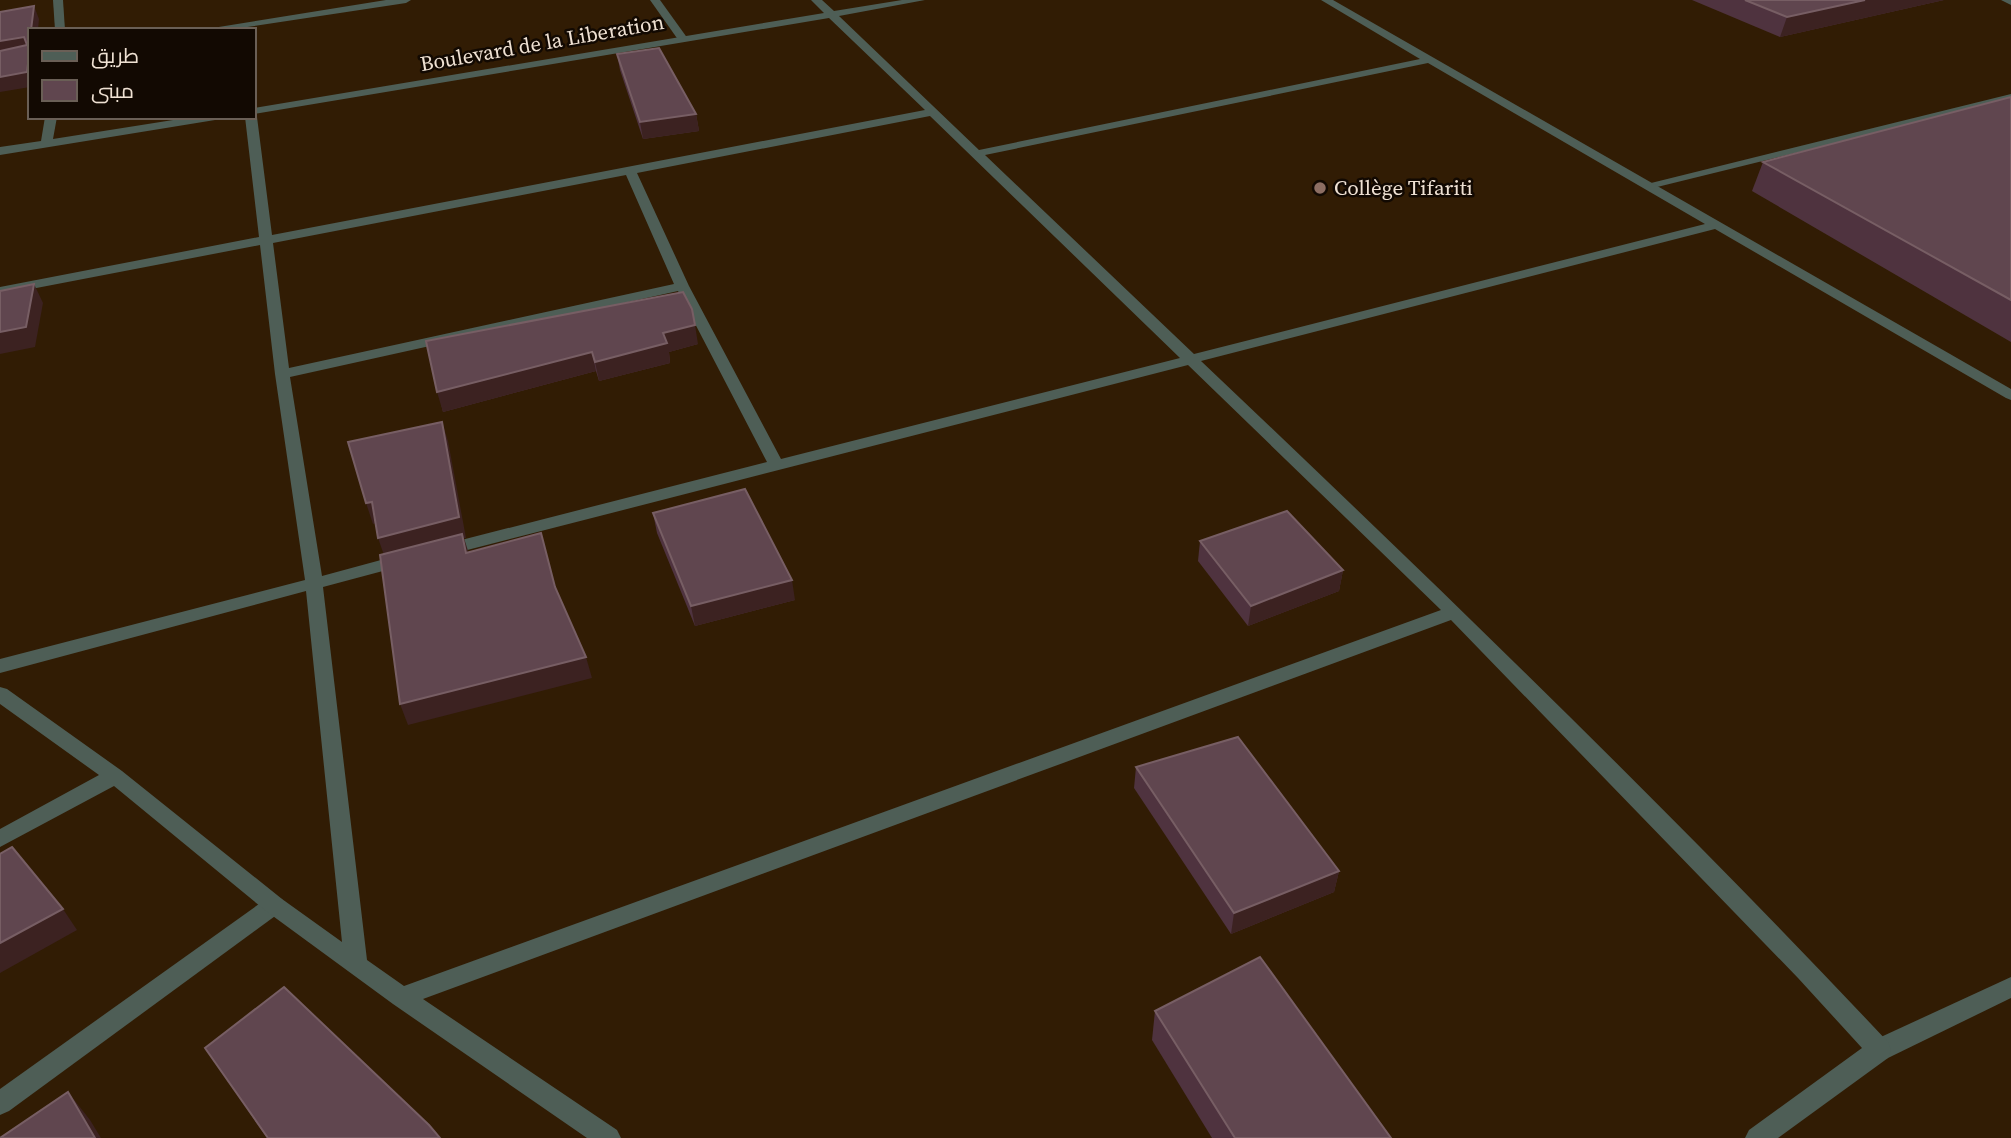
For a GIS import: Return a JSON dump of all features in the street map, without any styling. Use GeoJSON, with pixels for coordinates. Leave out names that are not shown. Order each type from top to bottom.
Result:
{"type":"FeatureCollection","features":[{"type":"Feature","properties":{"kind":"street"},"geometry":{"type":"LineString","coordinates":[[58,0],[60,28]]}},
{"type":"Feature","properties":{"kind":"street"},"geometry":{"type":"LineString","coordinates":[[218,28],[406,0]]}},
{"type":"Feature","properties":{"kind":"street"},"geometry":{"type":"LineString","coordinates":[[655,0],[683,39]]}},
{"type":"Feature","properties":{"kind":"street"},"geometry":{"type":"LineString","coordinates":[[816,0],[1454,612],[1806,971],[1879,1050]]}},
{"type":"Feature","properties":{"kind":"street","name":"Boulevard de la Liberation"},"geometry":{"type":"LineString","coordinates":[[256,111],[920,0]]}},
{"type":"Feature","properties":{"kind":"street"},"geometry":{"type":"LineString","coordinates":[[1326,0],[2011,394]]}},
{"type":"Feature","properties":{"kind":"street"},"geometry":{"type":"LineString","coordinates":[[2006,0],[2011,2]]}},
{"type":"Feature","properties":{"kind":"street"},"geometry":{"type":"LineString","coordinates":[[975,154],[1430,60]]}},
{"type":"Feature","properties":{"kind":"street"},"geometry":{"type":"LineString","coordinates":[[1649,185],[2011,97]]}},
{"type":"Feature","properties":{"kind":"street"},"geometry":{"type":"LineString","coordinates":[[0,291],[934,112]]}},
{"type":"Feature","properties":{"kind":"street"},"geometry":{"type":"LineString","coordinates":[[47,144],[51,119]]}},
{"type":"Feature","properties":{"kind":"street"},"geometry":{"type":"LineString","coordinates":[[0,151],[203,119]]}},
{"type":"Feature","properties":{"kind":"street"},"geometry":{"type":"LineString","coordinates":[[251,119],[282,374],[314,583],[356,962]]}},
{"type":"Feature","properties":{"kind":"street"},"geometry":{"type":"LineString","coordinates":[[629,169],[682,286],[778,466]]}},
{"type":"Feature","properties":{"kind":"street"},"geometry":{"type":"LineString","coordinates":[[0,666],[314,583],[1717,225]]}},
{"type":"Feature","properties":{"kind":"street"},"geometry":{"type":"LineString","coordinates":[[282,374],[682,286]]}},
{"type":"Feature","properties":{"kind":"street"},"geometry":{"type":"LineString","coordinates":[[401,997],[1454,612]]}},
{"type":"Feature","properties":{"kind":"street"},"geometry":{"type":"LineString","coordinates":[[0,694],[115,776],[274,905],[401,997],[608,1138]]}},
{"type":"Feature","properties":{"kind":"street"},"geometry":{"type":"LineString","coordinates":[[0,839],[115,776]]}},
{"type":"Feature","properties":{"kind":"street"},"geometry":{"type":"LineString","coordinates":[[0,1103],[274,905]]}},
{"type":"Feature","properties":{"kind":"street"},"geometry":{"type":"LineString","coordinates":[[1758,1138],[1879,1050],[2011,987]]}},
{"type":"Feature","properties":{"kind":"building"},"geometry":{"type":"Polygon","coordinates":[[[1745,0],[1865,0],[1787,17],[1745,0]]]}},
{"type":"Feature","properties":{"kind":"building"},"geometry":{"type":"Polygon","coordinates":[[[34,6],[31,28],[28,28],[27,72],[0,77],[0,51],[27,45],[24,37],[0,41],[0,12],[34,6]]]}},
{"type":"Feature","properties":{"kind":"building"},"geometry":{"type":"Polygon","coordinates":[[[659,48],[696,114],[640,122],[617,54],[659,48]]]}},
{"type":"Feature","properties":{"kind":"building"},"geometry":{"type":"Polygon","coordinates":[[[2011,97],[2011,300],[1763,162],[2011,97]]]}},
{"type":"Feature","properties":{"kind":"building"},"geometry":{"type":"Polygon","coordinates":[[[34,284],[26,327],[0,332],[0,291],[34,284]]]}},
{"type":"Feature","properties":{"kind":"building"},"geometry":{"type":"Polygon","coordinates":[[[683,292],[692,309],[695,325],[663,333],[667,343],[595,362],[592,352],[437,392],[426,341],[683,292]]]}},
{"type":"Feature","properties":{"kind":"building"},"geometry":{"type":"Polygon","coordinates":[[[442,422],[459,517],[378,538],[372,502],[366,503],[348,442],[442,422]]]}},
{"type":"Feature","properties":{"kind":"building"},"geometry":{"type":"Polygon","coordinates":[[[745,489],[792,580],[691,606],[653,513],[745,489]]]}},
{"type":"Feature","properties":{"kind":"building"},"geometry":{"type":"Polygon","coordinates":[[[1287,511],[1343,570],[1251,606],[1200,541],[1287,511]]]}},
{"type":"Feature","properties":{"kind":"building"},"geometry":{"type":"Polygon","coordinates":[[[541,533],[555,587],[586,657],[400,704],[380,555],[462,534],[466,553],[541,533]]]}},
{"type":"Feature","properties":{"kind":"building"},"geometry":{"type":"Polygon","coordinates":[[[1238,737],[1339,871],[1234,913],[1136,767],[1238,737]]]}},
{"type":"Feature","properties":{"kind":"building"},"geometry":{"type":"Polygon","coordinates":[[[12,847],[63,909],[0,943],[0,854],[12,847]]]}},
{"type":"Feature","properties":{"kind":"building"},"geometry":{"type":"Polygon","coordinates":[[[1260,957],[1391,1138],[1235,1138],[1155,1011],[1260,957]]]}},
{"type":"Feature","properties":{"kind":"building"},"geometry":{"type":"Polygon","coordinates":[[[284,987],[440,1138],[268,1138],[205,1048],[284,987]]]}},
{"type":"Feature","properties":{"kind":"building"},"geometry":{"type":"Polygon","coordinates":[[[68,1092],[95,1138],[0,1138],[68,1092]]]}},
{"type":"Feature","properties":{"kind":"place","name":"Collège Tifariti"},"geometry":{"type":"Point","coordinates":[1320,188]}}]}
